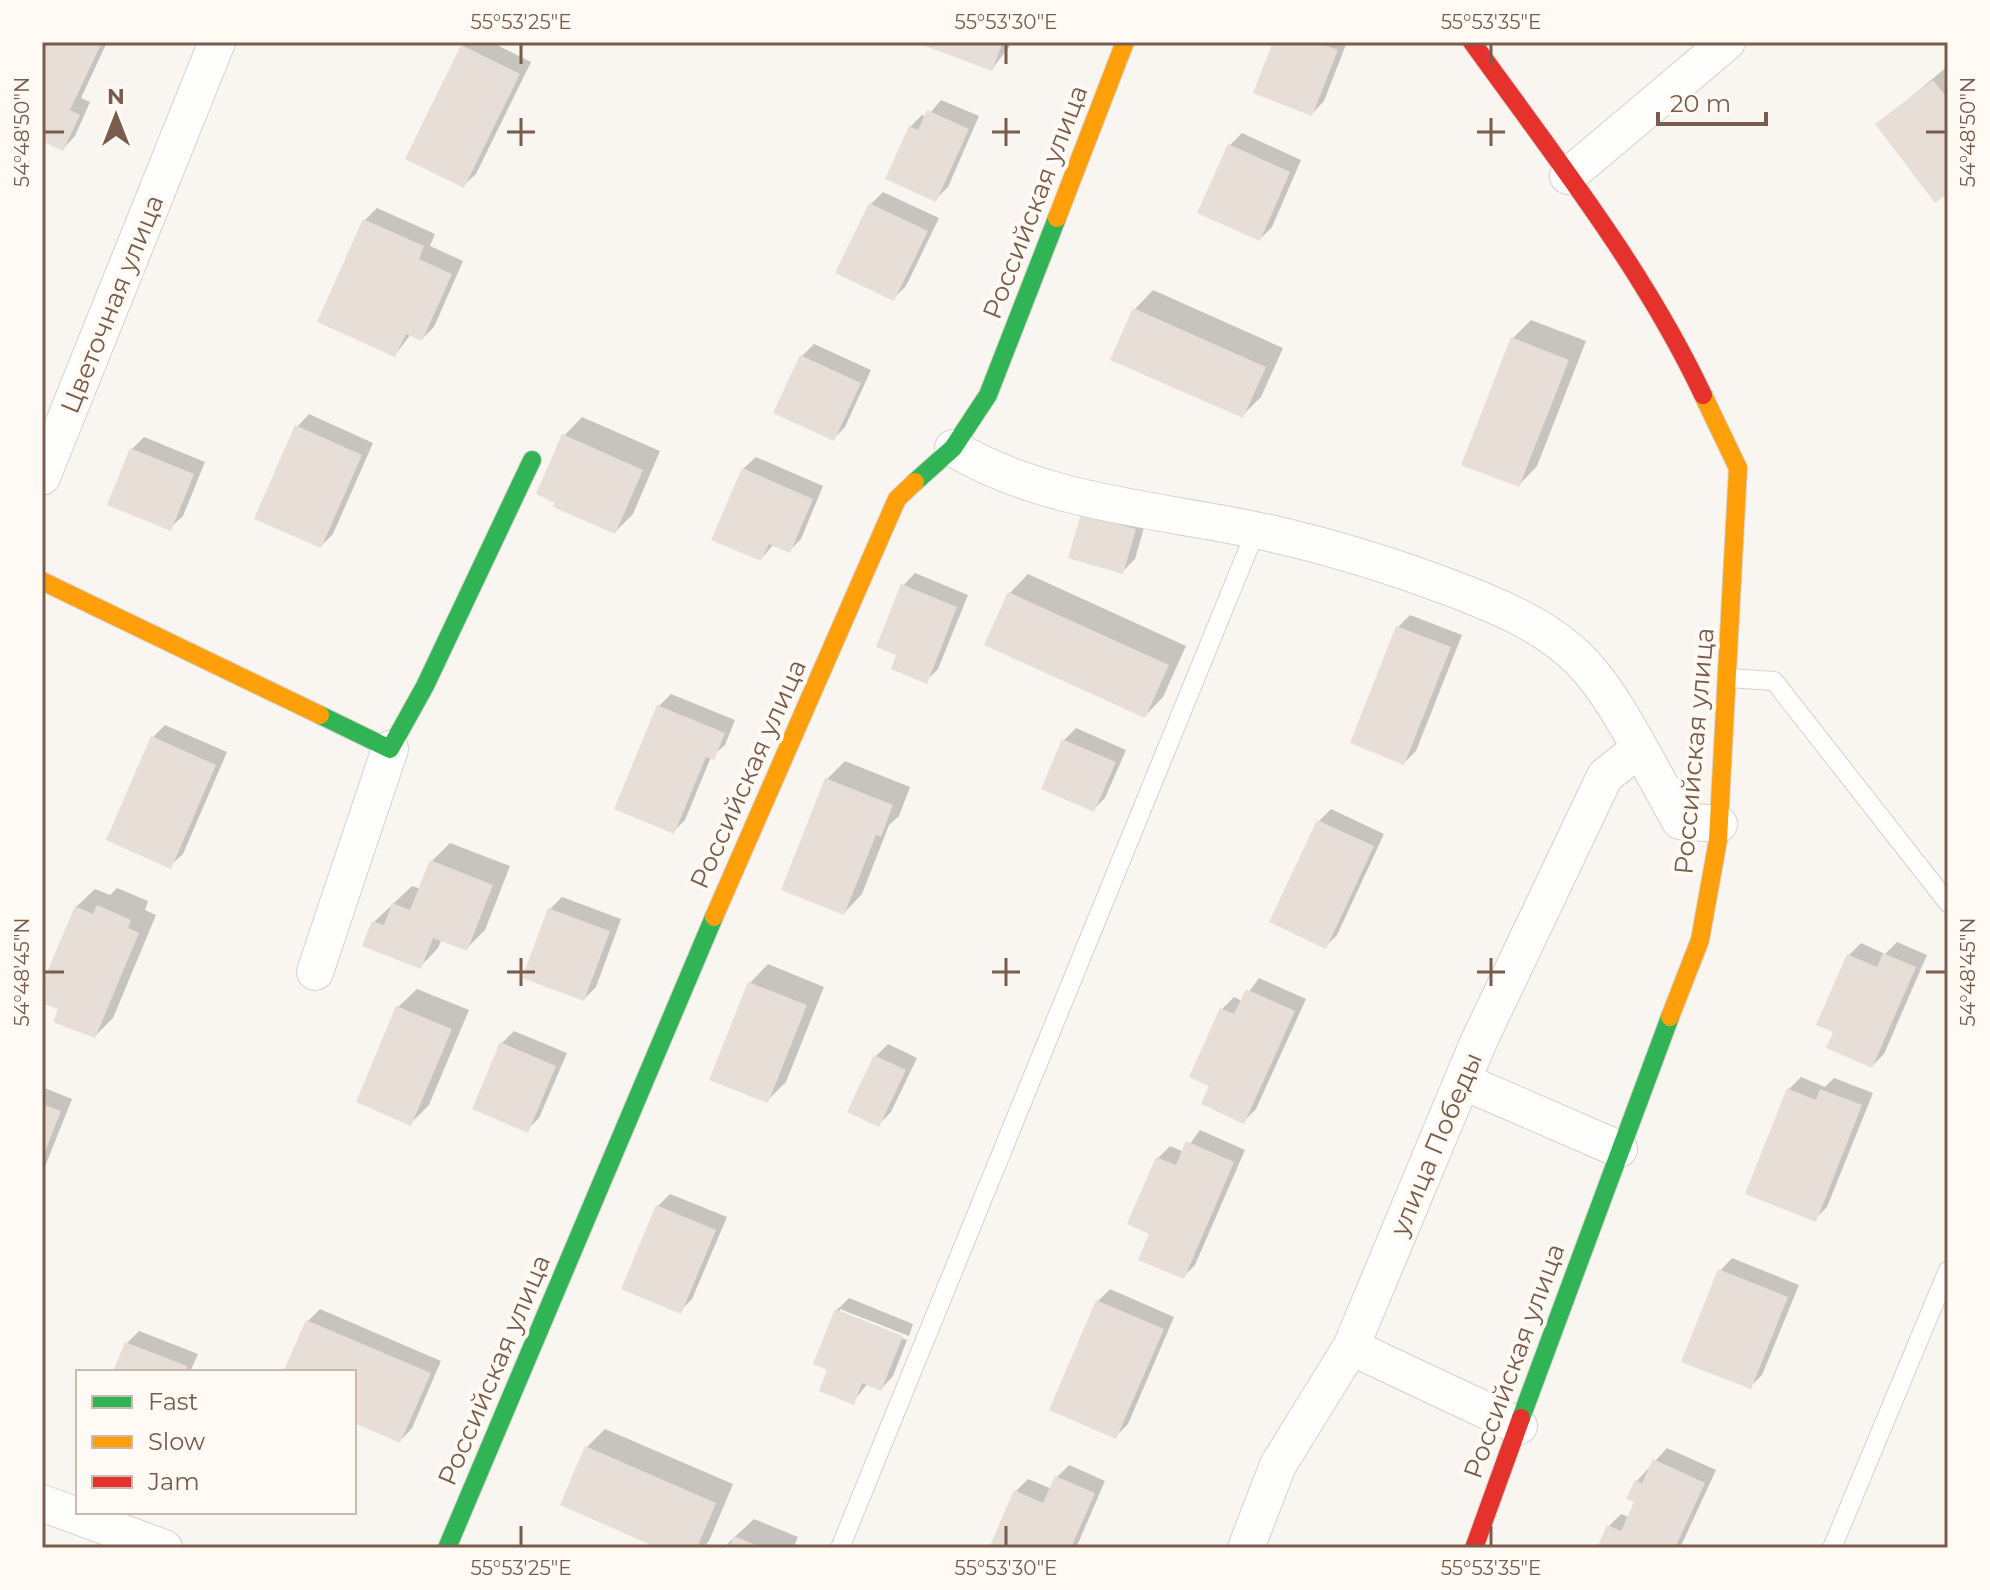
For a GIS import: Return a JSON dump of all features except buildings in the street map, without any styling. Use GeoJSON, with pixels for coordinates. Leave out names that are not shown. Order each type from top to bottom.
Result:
{"type":"FeatureCollection","features":[{"type":"Feature","properties":{"kind":"street","name":"Цветочная улица"},"geometry":{"type":"LineString","coordinates":[[42,477],[217,42]]}},
{"type":"Feature","properties":{"kind":"street","name":"Российская улица"},"geometry":{"type":"LineString","coordinates":[[447,1548],[686,980],[897,499],[953,448],[988,395],[1125,42]]}},
{"type":"Feature","properties":{"kind":"street","name":"Российская улица"},"geometry":{"type":"LineString","coordinates":[[1472,42],[1602,222],[1678,342],[1738,468],[1719,824],[1700,940],[1619,1149],[1474,1548]]}},
{"type":"Feature","properties":{"kind":"street"},"geometry":{"type":"LineString","coordinates":[[1568,176],[1727,42]]}},
{"type":"Feature","properties":{"kind":"street"},"geometry":{"type":"LineString","coordinates":[[953,448],[987,469],[1089,498],[1256,530],[1369,557],[1498,606],[1557,639],[1590,671],[1680,821],[1719,824]]}},
{"type":"Feature","properties":{"kind":"street"},"geometry":{"type":"LineString","coordinates":[[315,972],[390,749],[425,686],[532,460]]}},
{"type":"Feature","properties":{"kind":"street"},"geometry":{"type":"LineString","coordinates":[[42,581],[390,749]]}},
{"type":"Feature","properties":{"kind":"street","name":"улица Победы"},"geometry":{"type":"LineString","coordinates":[[1246,1548],[1278,1465],[1351,1347],[1462,1081],[1605,776],[1639,749]]}},
{"type":"Feature","properties":{"kind":"street"},"geometry":{"type":"LineString","coordinates":[[1462,1081],[1619,1149]]}},
{"type":"Feature","properties":{"kind":"street"},"geometry":{"type":"LineString","coordinates":[[1351,1347],[1519,1426]]}},
{"type":"Feature","properties":{"kind":"street"},"geometry":{"type":"LineString","coordinates":[[42,1503],[164,1548]]}},
{"type":"Feature","properties":{"kind":"lane"},"geometry":{"type":"LineString","coordinates":[[840,1548],[1256,530]]}},
{"type":"Feature","properties":{"kind":"lane"},"geometry":{"type":"LineString","coordinates":[[1729,678],[1774,681],[1948,903]]}},
{"type":"Feature","properties":{"kind":"lane"},"geometry":{"type":"LineString","coordinates":[[1832,1548],[1948,1270]]}},
{"type":"Feature","properties":{"kind":"traffic: fast"},"geometry":{"type":"LineString","coordinates":[[915,482],[953,448],[988,395],[1057,218]]}},
{"type":"Feature","properties":{"kind":"traffic: fast"},"geometry":{"type":"LineString","coordinates":[[320,715],[390,749],[425,686],[532,460]]}},
{"type":"Feature","properties":{"kind":"traffic: fast"},"geometry":{"type":"LineString","coordinates":[[447,1548],[714,917]]}},
{"type":"Feature","properties":{"kind":"traffic: fast"},"geometry":{"type":"LineString","coordinates":[[1521,1418],[1670,1017]]}},
{"type":"Feature","properties":{"kind":"traffic: slow"},"geometry":{"type":"LineString","coordinates":[[1057,218],[1125,42]]}},
{"type":"Feature","properties":{"kind":"traffic: slow"},"geometry":{"type":"LineString","coordinates":[[1670,1017],[1700,940],[1718,840],[1738,468],[1703,395]]}},
{"type":"Feature","properties":{"kind":"traffic: slow"},"geometry":{"type":"LineString","coordinates":[[714,917],[897,499],[915,482]]}},
{"type":"Feature","properties":{"kind":"traffic: slow"},"geometry":{"type":"LineString","coordinates":[[42,581],[320,715]]}},
{"type":"Feature","properties":{"kind":"traffic: jam"},"geometry":{"type":"LineString","coordinates":[[1472,42],[1625,258],[1653,302],[1703,395]]}},
{"type":"Feature","properties":{"kind":"traffic: jam"},"geometry":{"type":"LineString","coordinates":[[1474,1548],[1521,1418]]}}]}
